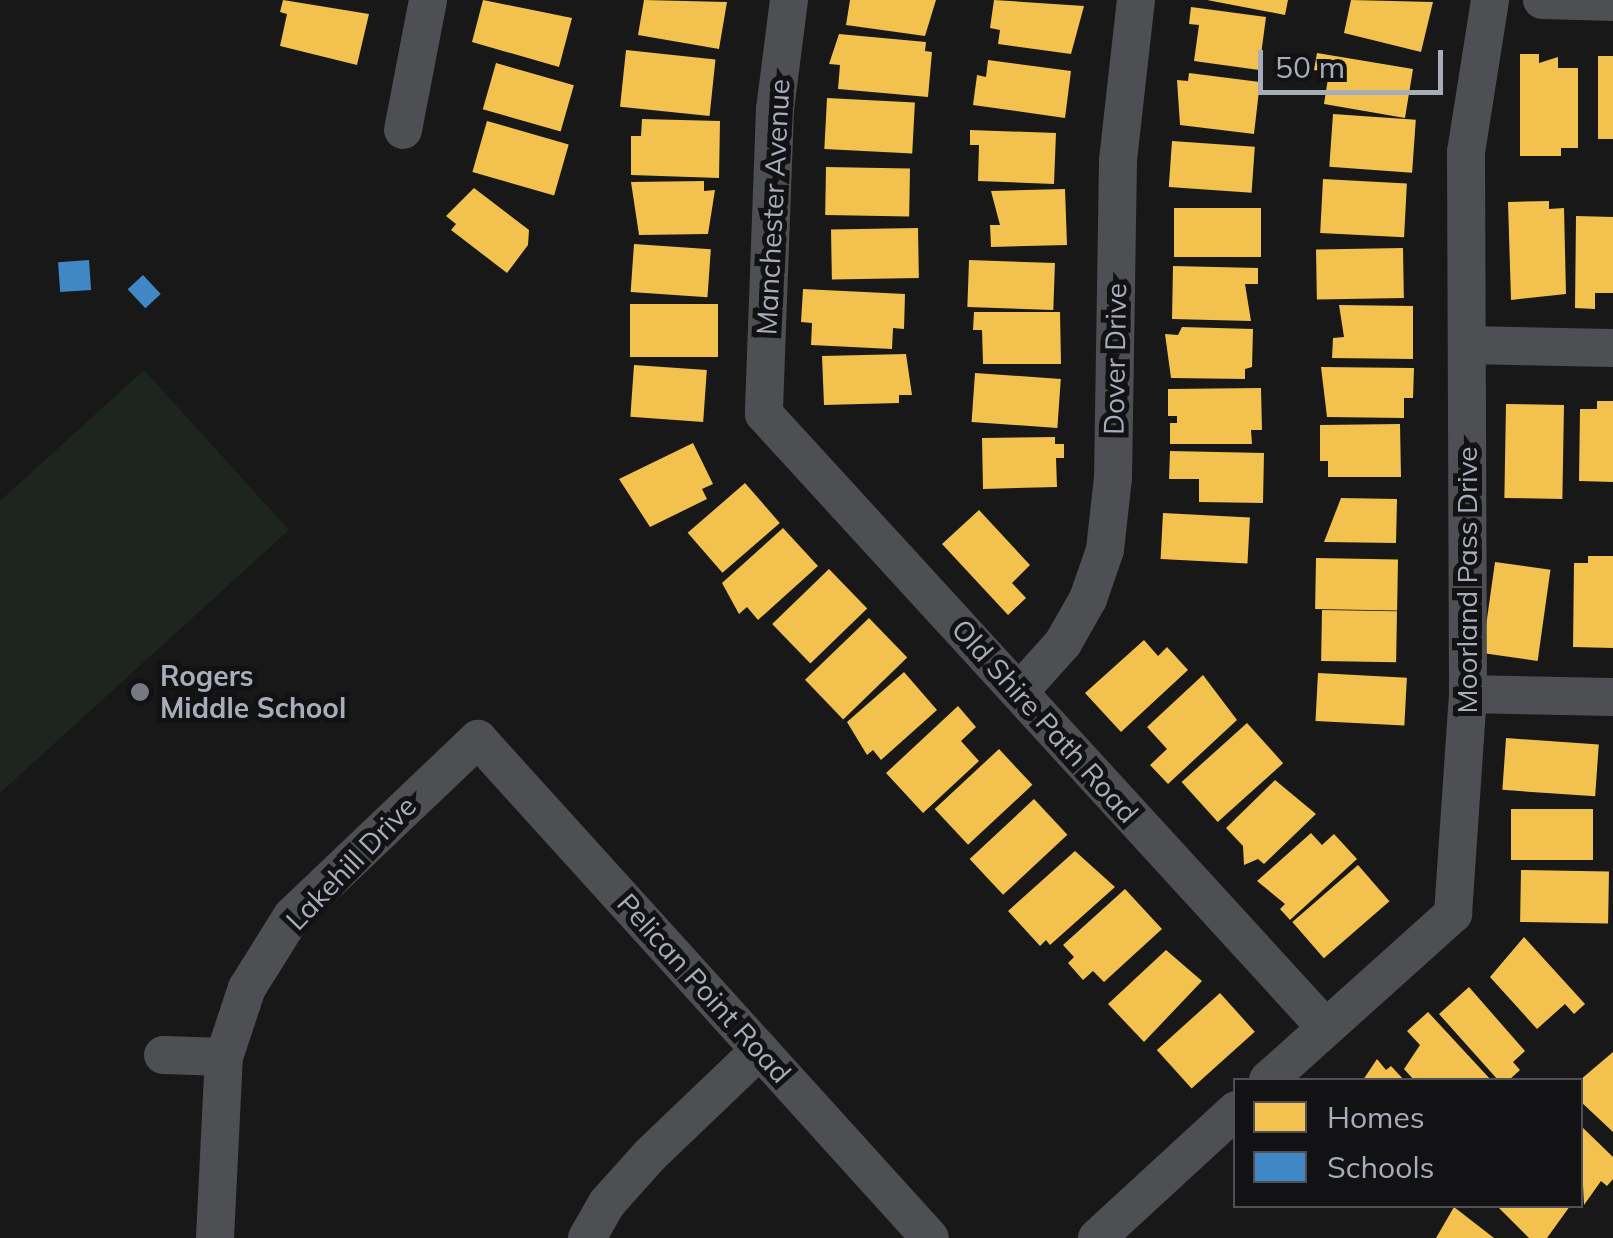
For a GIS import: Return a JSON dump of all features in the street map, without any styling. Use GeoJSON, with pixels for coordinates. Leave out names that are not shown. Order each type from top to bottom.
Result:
{"type":"FeatureCollection","features":[{"type":"Feature","properties":{"kind":"street"},"geometry":{"type":"LineString","coordinates":[[403,130],[428,0]]}},
{"type":"Feature","properties":{"kind":"street","name":"Manchester Avenue"},"geometry":{"type":"LineString","coordinates":[[764,414],[775,109],[789,0]]}},
{"type":"Feature","properties":{"kind":"street","name":"Dover Drive"},"geometry":{"type":"LineString","coordinates":[[1019,692],[1063,643],[1105,550],[1113,478],[1118,160],[1136,0]]}},
{"type":"Feature","properties":{"kind":"street","name":"Moorland Pass Drive"},"geometry":{"type":"LineString","coordinates":[[1270,1078],[1453,914],[1468,694],[1466,152],[1490,0]]}},
{"type":"Feature","properties":{"kind":"street"},"geometry":{"type":"LineString","coordinates":[[1542,0],[1613,2]]}},
{"type":"Feature","properties":{"kind":"street"},"geometry":{"type":"LineString","coordinates":[[1467,345],[1613,348]]}},
{"type":"Feature","properties":{"kind":"street","name":"Old Shire Path Road"},"geometry":{"type":"LineString","coordinates":[[764,414],[1326,1028]]}},
{"type":"Feature","properties":{"kind":"street"},"geometry":{"type":"LineString","coordinates":[[1468,694],[1613,697]]}},
{"type":"Feature","properties":{"kind":"street","name":"Pelican Point Road"},"geometry":{"type":"LineString","coordinates":[[478,738],[930,1238]]}},
{"type":"Feature","properties":{"kind":"street","name":"Lakehill Drive"},"geometry":{"type":"LineString","coordinates":[[215,1238],[224,1057],[247,988],[292,916],[478,738]]}},
{"type":"Feature","properties":{"kind":"street"},"geometry":{"type":"LineString","coordinates":[[587,1238],[607,1203],[650,1155],[760,1050]]}},
{"type":"Feature","properties":{"kind":"street"},"geometry":{"type":"LineString","coordinates":[[163,1055],[224,1057]]}},
{"type":"Feature","properties":{"kind":"street"},"geometry":{"type":"LineString","coordinates":[[1097,1238],[1233,1113]]}},
{"type":"Feature","properties":{"kind":"shaded area"},"geometry":{"type":"Polygon","coordinates":[[[144,370],[289,530],[0,793],[0,501],[144,370]]]}},
{"type":"Feature","properties":{"kind":"building: Homes"},"geometry":{"type":"Polygon","coordinates":[[[283,0],[369,14],[357,65],[280,46],[287,14],[280,12],[283,0]]]}},
{"type":"Feature","properties":{"kind":"building: Homes"},"geometry":{"type":"Polygon","coordinates":[[[483,0],[572,18],[559,67],[472,42],[483,0]]]}},
{"type":"Feature","properties":{"kind":"building: Homes"},"geometry":{"type":"Polygon","coordinates":[[[644,0],[727,2],[719,49],[638,35],[644,0]]]}},
{"type":"Feature","properties":{"kind":"building: Homes"},"geometry":{"type":"Polygon","coordinates":[[[850,0],[936,0],[925,36],[846,25],[850,0]]]}},
{"type":"Feature","properties":{"kind":"building: Homes"},"geometry":{"type":"Polygon","coordinates":[[[994,0],[1084,6],[1071,54],[998,44],[1000,30],[990,28],[994,0]]]}},
{"type":"Feature","properties":{"kind":"building: Homes"},"geometry":{"type":"Polygon","coordinates":[[[1207,0],[1288,0],[1285,15],[1207,0]]]}},
{"type":"Feature","properties":{"kind":"building: Homes"},"geometry":{"type":"Polygon","coordinates":[[[1351,0],[1433,2],[1421,52],[1344,33],[1351,0]]]}},
{"type":"Feature","properties":{"kind":"building: Homes"},"geometry":{"type":"Polygon","coordinates":[[[1191,7],[1266,17],[1259,70],[1194,61],[1199,25],[1189,24],[1191,7]]]}},
{"type":"Feature","properties":{"kind":"building: Homes"},"geometry":{"type":"Polygon","coordinates":[[[839,34],[926,42],[925,51],[932,52],[928,97],[838,89],[840,65],[829,64],[839,34]]]}},
{"type":"Feature","properties":{"kind":"building: Homes"},"geometry":{"type":"Polygon","coordinates":[[[626,50],[716,59],[710,116],[620,107],[626,50]]]}},
{"type":"Feature","properties":{"kind":"building: Homes"},"geometry":{"type":"Polygon","coordinates":[[[1317,53],[1413,69],[1405,118],[1324,104],[1329,72],[1314,70],[1317,53]]]}},
{"type":"Feature","properties":{"kind":"building: Homes"},"geometry":{"type":"Polygon","coordinates":[[[1520,54],[1539,54],[1539,63],[1558,57],[1558,68],[1578,68],[1578,148],[1561,148],[1561,156],[1520,156],[1520,54]]]}},
{"type":"Feature","properties":{"kind":"building: Homes"},"geometry":{"type":"Polygon","coordinates":[[[1598,56],[1613,56],[1613,139],[1598,139],[1598,56]]]}},
{"type":"Feature","properties":{"kind":"building: Homes"},"geometry":{"type":"Polygon","coordinates":[[[988,60],[1071,71],[1065,118],[973,105],[977,75],[986,77],[988,60]]]}},
{"type":"Feature","properties":{"kind":"building: Homes"},"geometry":{"type":"Polygon","coordinates":[[[496,63],[574,85],[561,131],[483,109],[496,63]]]}},
{"type":"Feature","properties":{"kind":"building: Homes"},"geometry":{"type":"Polygon","coordinates":[[[1189,73],[1260,82],[1254,134],[1180,125],[1177,80],[1188,81],[1189,73]]]}},
{"type":"Feature","properties":{"kind":"building: Homes"},"geometry":{"type":"Polygon","coordinates":[[[827,98],[915,103],[912,154],[824,149],[827,98]]]}},
{"type":"Feature","properties":{"kind":"building: Homes"},"geometry":{"type":"Polygon","coordinates":[[[1333,114],[1416,120],[1412,173],[1329,167],[1333,114]]]}},
{"type":"Feature","properties":{"kind":"building: Homes"},"geometry":{"type":"Polygon","coordinates":[[[642,119],[720,121],[719,178],[631,175],[631,136],[641,136],[642,119]]]}},
{"type":"Feature","properties":{"kind":"building: Homes"},"geometry":{"type":"Polygon","coordinates":[[[487,121],[569,144],[554,195],[472,172],[487,121]]]}},
{"type":"Feature","properties":{"kind":"building: Homes"},"geometry":{"type":"Polygon","coordinates":[[[970,130],[1056,133],[1054,184],[978,181],[979,145],[970,145],[970,130]]]}},
{"type":"Feature","properties":{"kind":"building: Homes"},"geometry":{"type":"Polygon","coordinates":[[[1172,141],[1255,147],[1252,193],[1169,187],[1172,141]]]}},
{"type":"Feature","properties":{"kind":"building: Homes"},"geometry":{"type":"Polygon","coordinates":[[[826,167],[910,168],[909,216],[825,215],[826,167]]]}},
{"type":"Feature","properties":{"kind":"building: Homes"},"geometry":{"type":"Polygon","coordinates":[[[1323,179],[1407,183],[1404,237],[1320,233],[1323,179]]]}},
{"type":"Feature","properties":{"kind":"building: Homes"},"geometry":{"type":"Polygon","coordinates":[[[704,181],[704,191],[715,190],[708,234],[639,235],[631,182],[704,181]]]}},
{"type":"Feature","properties":{"kind":"building: Homes"},"geometry":{"type":"Polygon","coordinates":[[[474,188],[529,230],[528,245],[507,273],[451,230],[456,224],[446,216],[474,188]]]}},
{"type":"Feature","properties":{"kind":"building: Homes"},"geometry":{"type":"Polygon","coordinates":[[[1065,189],[1067,245],[991,247],[990,225],[1000,225],[991,191],[1065,189]]]}},
{"type":"Feature","properties":{"kind":"building: Homes"},"geometry":{"type":"Polygon","coordinates":[[[1549,201],[1549,209],[1564,208],[1566,294],[1511,300],[1508,202],[1549,201]]]}},
{"type":"Feature","properties":{"kind":"building: Homes"},"geometry":{"type":"Polygon","coordinates":[[[1174,208],[1261,208],[1261,257],[1174,257],[1174,208]]]}},
{"type":"Feature","properties":{"kind":"building: Homes"},"geometry":{"type":"Polygon","coordinates":[[[1576,216],[1613,217],[1613,293],[1595,293],[1595,309],[1575,308],[1576,216]]]}},
{"type":"Feature","properties":{"kind":"building: Homes"},"geometry":{"type":"Polygon","coordinates":[[[918,228],[919,278],[832,280],[831,230],[918,228]]]}},
{"type":"Feature","properties":{"kind":"building: Homes"},"geometry":{"type":"Polygon","coordinates":[[[634,244],[711,249],[707,297],[631,292],[634,244]]]}},
{"type":"Feature","properties":{"kind":"building: Homes"},"geometry":{"type":"Polygon","coordinates":[[[1403,248],[1404,298],[1317,300],[1316,250],[1403,248]]]}},
{"type":"Feature","properties":{"kind":"building: Homes"},"geometry":{"type":"Polygon","coordinates":[[[969,260],[1055,263],[1053,310],[967,307],[969,260]]]}},
{"type":"Feature","properties":{"kind":"building: Homes"},"geometry":{"type":"Polygon","coordinates":[[[1173,266],[1258,268],[1258,284],[1245,284],[1251,321],[1172,319],[1173,266]]]}},
{"type":"Feature","properties":{"kind":"building: Homes"},"geometry":{"type":"Polygon","coordinates":[[[803,289],[905,294],[904,329],[893,328],[892,349],[811,345],[812,323],[801,322],[803,289]]]}},
{"type":"Feature","properties":{"kind":"building: Homes"},"geometry":{"type":"Polygon","coordinates":[[[630,304],[718,304],[718,357],[630,357],[630,304]]]}},
{"type":"Feature","properties":{"kind":"building: Homes"},"geometry":{"type":"Polygon","coordinates":[[[1339,305],[1413,306],[1413,359],[1332,358],[1333,338],[1344,337],[1339,305]]]}},
{"type":"Feature","properties":{"kind":"building: Homes"},"geometry":{"type":"Polygon","coordinates":[[[974,312],[1060,312],[1061,364],[983,364],[982,330],[973,330],[974,312]]]}},
{"type":"Feature","properties":{"kind":"building: Homes"},"geometry":{"type":"Polygon","coordinates":[[[1182,327],[1253,329],[1252,367],[1245,369],[1245,379],[1171,378],[1165,334],[1178,335],[1182,327]]]}},
{"type":"Feature","properties":{"kind":"building: Homes"},"geometry":{"type":"Polygon","coordinates":[[[906,354],[912,395],[899,395],[899,403],[824,405],[822,356],[906,354]]]}},
{"type":"Feature","properties":{"kind":"building: Homes"},"geometry":{"type":"Polygon","coordinates":[[[634,365],[707,370],[703,422],[630,417],[634,365]]]}},
{"type":"Feature","properties":{"kind":"building: Homes"},"geometry":{"type":"Polygon","coordinates":[[[1321,367],[1414,368],[1413,398],[1404,398],[1404,418],[1327,417],[1321,367]]]}},
{"type":"Feature","properties":{"kind":"building: Homes"},"geometry":{"type":"Polygon","coordinates":[[[975,373],[1061,379],[1057,428],[972,422],[975,373]]]}},
{"type":"Feature","properties":{"kind":"building: Homes"},"geometry":{"type":"Polygon","coordinates":[[[1261,388],[1262,430],[1251,430],[1252,444],[1170,444],[1170,423],[1177,423],[1177,416],[1168,416],[1168,389],[1261,388]]]}},
{"type":"Feature","properties":{"kind":"building: Homes"},"geometry":{"type":"Polygon","coordinates":[[[1597,401],[1613,401],[1613,482],[1579,481],[1580,409],[1597,409],[1597,401]]]}},
{"type":"Feature","properties":{"kind":"building: Homes"},"geometry":{"type":"Polygon","coordinates":[[[1506,404],[1564,405],[1562,499],[1504,498],[1506,404]]]}},
{"type":"Feature","properties":{"kind":"building: Homes"},"geometry":{"type":"Polygon","coordinates":[[[1400,424],[1401,477],[1328,477],[1328,461],[1320,461],[1320,425],[1400,424]]]}},
{"type":"Feature","properties":{"kind":"building: Homes"},"geometry":{"type":"Polygon","coordinates":[[[1055,437],[1055,444],[1064,444],[1064,458],[1056,458],[1057,487],[983,489],[982,438],[1055,437]]]}},
{"type":"Feature","properties":{"kind":"building: Homes"},"geometry":{"type":"Polygon","coordinates":[[[693,443],[713,484],[702,489],[707,499],[650,527],[619,479],[693,443]]]}},
{"type":"Feature","properties":{"kind":"building: Homes"},"geometry":{"type":"Polygon","coordinates":[[[1170,451],[1264,453],[1263,503],[1199,502],[1199,479],[1169,479],[1170,451]]]}},
{"type":"Feature","properties":{"kind":"building: Homes"},"geometry":{"type":"Polygon","coordinates":[[[745,483],[780,523],[722,573],[688,533],[745,483]]]}},
{"type":"Feature","properties":{"kind":"building: Homes"},"geometry":{"type":"Polygon","coordinates":[[[1341,498],[1397,499],[1396,543],[1324,542],[1341,498]]]}},
{"type":"Feature","properties":{"kind":"building: Homes"},"geometry":{"type":"Polygon","coordinates":[[[979,510],[1030,565],[1012,583],[1026,598],[1008,615],[942,544],[979,510]]]}},
{"type":"Feature","properties":{"kind":"building: Homes"},"geometry":{"type":"Polygon","coordinates":[[[1163,513],[1250,518],[1247,563],[1161,559],[1163,513]]]}},
{"type":"Feature","properties":{"kind":"building: Homes"},"geometry":{"type":"Polygon","coordinates":[[[783,528],[818,566],[758,620],[747,607],[739,614],[722,583],[783,528]]]}},
{"type":"Feature","properties":{"kind":"building: Homes"},"geometry":{"type":"Polygon","coordinates":[[[1588,556],[1613,556],[1613,648],[1573,647],[1574,563],[1588,563],[1588,556]]]}},
{"type":"Feature","properties":{"kind":"building: Homes"},"geometry":{"type":"Polygon","coordinates":[[[1316,558],[1398,559],[1397,610],[1315,609],[1316,558]]]}},
{"type":"Feature","properties":{"kind":"building: Homes"},"geometry":{"type":"Polygon","coordinates":[[[1495,562],[1550,570],[1538,661],[1482,653],[1495,562]]]}},
{"type":"Feature","properties":{"kind":"building: Homes"},"geometry":{"type":"Polygon","coordinates":[[[829,569],[867,609],[810,663],[772,624],[829,569]]]}},
{"type":"Feature","properties":{"kind":"building: Homes"},"geometry":{"type":"Polygon","coordinates":[[[1322,610],[1397,611],[1396,662],[1321,661],[1322,610]]]}},
{"type":"Feature","properties":{"kind":"building: Homes"},"geometry":{"type":"Polygon","coordinates":[[[869,618],[907,658],[843,719],[805,680],[869,618]]]}},
{"type":"Feature","properties":{"kind":"building: Homes"},"geometry":{"type":"Polygon","coordinates":[[[1144,640],[1158,656],[1167,647],[1188,670],[1121,732],[1085,693],[1144,640]]]}},
{"type":"Feature","properties":{"kind":"building: Homes"},"geometry":{"type":"Polygon","coordinates":[[[904,672],[937,710],[881,760],[873,750],[867,755],[847,722],[904,672]]]}},
{"type":"Feature","properties":{"kind":"building: Homes"},"geometry":{"type":"Polygon","coordinates":[[[1318,673],[1407,678],[1404,726],[1315,721],[1318,673]]]}},
{"type":"Feature","properties":{"kind":"building: Homes"},"geometry":{"type":"Polygon","coordinates":[[[1203,675],[1237,720],[1168,784],[1150,765],[1167,749],[1147,727],[1203,675]]]}},
{"type":"Feature","properties":{"kind":"building: Homes"},"geometry":{"type":"Polygon","coordinates":[[[958,706],[976,727],[961,741],[979,761],[923,813],[886,773],[958,706]]]}},
{"type":"Feature","properties":{"kind":"building: Homes"},"geometry":{"type":"Polygon","coordinates":[[[1247,723],[1283,763],[1218,822],[1182,782],[1247,723]]]}},
{"type":"Feature","properties":{"kind":"building: Homes"},"geometry":{"type":"Polygon","coordinates":[[[1506,738],[1599,744],[1595,796],[1502,790],[1506,738]]]}},
{"type":"Feature","properties":{"kind":"building: Homes"},"geometry":{"type":"Polygon","coordinates":[[[999,749],[1032,785],[968,845],[935,809],[999,749]]]}},
{"type":"Feature","properties":{"kind":"building: Homes"},"geometry":{"type":"Polygon","coordinates":[[[1275,780],[1316,814],[1264,864],[1258,859],[1244,865],[1243,846],[1226,828],[1275,780]]]}},
{"type":"Feature","properties":{"kind":"building: Homes"},"geometry":{"type":"Polygon","coordinates":[[[1034,799],[1067,835],[1003,895],[970,859],[1034,799]]]}},
{"type":"Feature","properties":{"kind":"building: Homes"},"geometry":{"type":"Polygon","coordinates":[[[1511,809],[1593,809],[1593,860],[1511,860],[1511,809]]]}},
{"type":"Feature","properties":{"kind":"building: Homes"},"geometry":{"type":"Polygon","coordinates":[[[1311,833],[1322,845],[1334,834],[1357,859],[1290,920],[1280,909],[1285,904],[1257,881],[1311,833]]]}},
{"type":"Feature","properties":{"kind":"building: Homes"},"geometry":{"type":"Polygon","coordinates":[[[1075,851],[1115,887],[1050,945],[1046,940],[1040,946],[1008,911],[1075,851]]]}},
{"type":"Feature","properties":{"kind":"building: Homes"},"geometry":{"type":"Polygon","coordinates":[[[1358,865],[1389,901],[1324,958],[1292,922],[1358,865]]]}},
{"type":"Feature","properties":{"kind":"building: Homes"},"geometry":{"type":"Polygon","coordinates":[[[1521,870],[1609,872],[1608,924],[1520,922],[1521,870]]]}},
{"type":"Feature","properties":{"kind":"building: Homes"},"geometry":{"type":"Polygon","coordinates":[[[1125,889],[1162,929],[1104,982],[1093,971],[1083,980],[1068,963],[1074,957],[1063,945],[1125,889]]]}},
{"type":"Feature","properties":{"kind":"building: Homes"},"geometry":{"type":"Polygon","coordinates":[[[1524,937],[1585,1004],[1574,1014],[1565,1004],[1537,1029],[1490,977],[1524,937]]]}},
{"type":"Feature","properties":{"kind":"building: Homes"},"geometry":{"type":"Polygon","coordinates":[[[1166,950],[1202,981],[1144,1042],[1108,1004],[1166,950]]]}},
{"type":"Feature","properties":{"kind":"building: Homes"},"geometry":{"type":"Polygon","coordinates":[[[1469,987],[1525,1051],[1513,1062],[1520,1070],[1511,1078],[1496,1078],[1439,1014],[1469,987]]]}},
{"type":"Feature","properties":{"kind":"building: Homes"},"geometry":{"type":"Polygon","coordinates":[[[1220,993],[1255,1032],[1192,1089],[1157,1050],[1220,993]]]}},
{"type":"Feature","properties":{"kind":"building: Homes"},"geometry":{"type":"Polygon","coordinates":[[[1428,1012],[1489,1078],[1412,1078],[1404,1069],[1420,1045],[1407,1031],[1428,1012]]]}},
{"type":"Feature","properties":{"kind":"building: Homes"},"geometry":{"type":"Polygon","coordinates":[[[1613,1052],[1613,1132],[1583,1104],[1582,1078],[1613,1052]]]}},
{"type":"Feature","properties":{"kind":"building: Homes"},"geometry":{"type":"Polygon","coordinates":[[[1377,1059],[1386,1070],[1391,1066],[1402,1078],[1364,1078],[1377,1059]]]}},
{"type":"Feature","properties":{"kind":"building: Homes"},"geometry":{"type":"Polygon","coordinates":[[[1583,1128],[1613,1157],[1613,1179],[1607,1186],[1601,1181],[1584,1205],[1583,1128]]]}},
{"type":"Feature","properties":{"kind":"building: Homes"},"geometry":{"type":"Polygon","coordinates":[[[1455,1208],[1494,1238],[1436,1238],[1455,1208]]]}},
{"type":"Feature","properties":{"kind":"building: Homes"},"geometry":{"type":"Polygon","coordinates":[[[1499,1208],[1569,1208],[1547,1238],[1529,1238],[1499,1208]]]}},
{"type":"Feature","properties":{"kind":"building: Schools"},"geometry":{"type":"Polygon","coordinates":[[[89,260],[91,290],[60,292],[58,262],[89,260]]]}},
{"type":"Feature","properties":{"kind":"building: Schools"},"geometry":{"type":"Polygon","coordinates":[[[143,275],[161,294],[145,308],[128,289],[143,275]]]}},
{"type":"Feature","properties":{"kind":"place","name":"Rogers Middle School"},"geometry":{"type":"Point","coordinates":[140,692]}}]}
